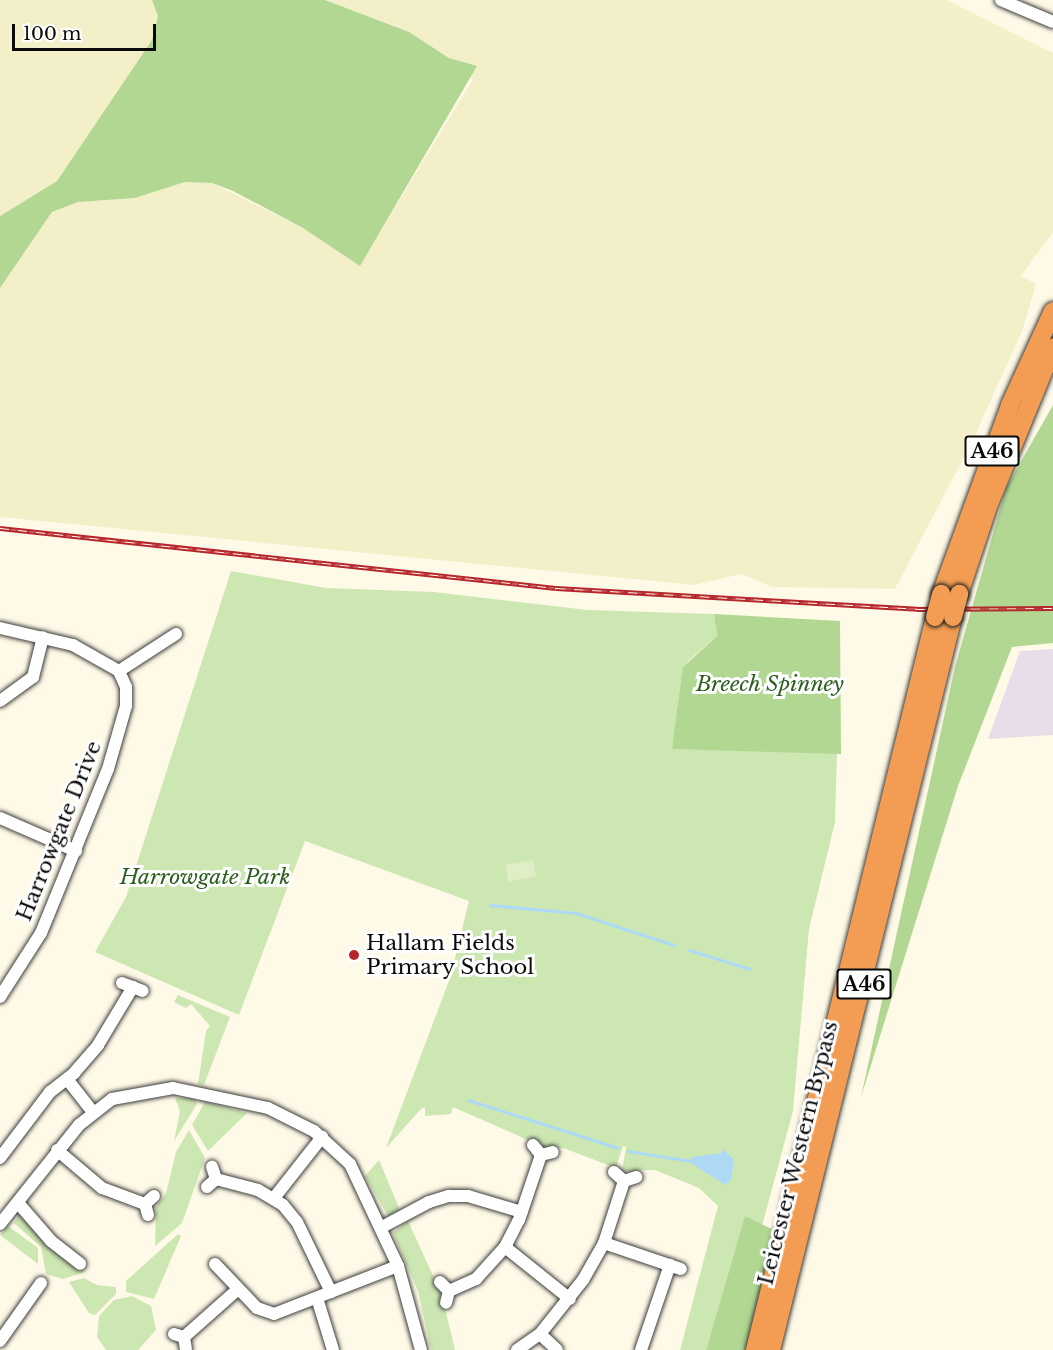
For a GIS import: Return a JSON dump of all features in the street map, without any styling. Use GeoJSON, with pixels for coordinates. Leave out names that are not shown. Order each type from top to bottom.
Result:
{"type":"FeatureCollection","features":[{"type":"Feature","properties":{"kind":"highway","name":"A46"},"geometry":{"type":"LineString","coordinates":[[944,617],[1010,405],[1053,311]]}},
{"type":"Feature","properties":{"kind":"highway","name":"A46"},"geometry":{"type":"LineString","coordinates":[[950,594],[1053,348]]}},
{"type":"Feature","properties":{"kind":"highway","name":"Leicester Western Bypass"},"geometry":{"type":"LineString","coordinates":[[755,1350],[944,617]]}},
{"type":"Feature","properties":{"kind":"highway","name":"Leicester Western Bypass"},"geometry":{"type":"LineString","coordinates":[[771,1350],[944,617]]}},
{"type":"Feature","properties":{"kind":"street"},"geometry":{"type":"LineString","coordinates":[[1001,0],[1053,22]]}},
{"type":"Feature","properties":{"kind":"street"},"geometry":{"type":"LineString","coordinates":[[0,628],[73,645],[119,671],[178,633]]}},
{"type":"Feature","properties":{"kind":"street"},"geometry":{"type":"LineString","coordinates":[[0,701],[33,677],[43,637]]}},
{"type":"Feature","properties":{"kind":"street","name":"Harrowgate Drive"},"geometry":{"type":"LineString","coordinates":[[0,997],[40,933],[76,851],[108,769],[126,706],[126,687],[119,671]]}},
{"type":"Feature","properties":{"kind":"street"},"geometry":{"type":"LineString","coordinates":[[0,818],[76,851]]}},
{"type":"Feature","properties":{"kind":"street"},"geometry":{"type":"LineString","coordinates":[[0,1158],[50,1092],[67,1079],[100,1042],[133,987]]}},
{"type":"Feature","properties":{"kind":"street"},"geometry":{"type":"LineString","coordinates":[[67,1079],[92,1111]]}},
{"type":"Feature","properties":{"kind":"street"},"geometry":{"type":"LineString","coordinates":[[2,1218],[19,1204],[57,1150],[92,1111],[112,1099],[148,1090],[173,1088],[204,1093],[282,1113],[322,1137],[350,1164],[382,1227],[398,1266],[421,1350]]}},
{"type":"Feature","properties":{"kind":"street"},"geometry":{"type":"LineString","coordinates":[[274,1198],[322,1137]]}},
{"type":"Feature","properties":{"kind":"street"},"geometry":{"type":"LineString","coordinates":[[57,1150],[102,1188],[149,1205]]}},
{"type":"Feature","properties":{"kind":"street"},"geometry":{"type":"LineString","coordinates":[[445,1292],[477,1279],[505,1247],[522,1212],[543,1151]]}},
{"type":"Feature","properties":{"kind":"street"},"geometry":{"type":"LineString","coordinates":[[517,1350],[540,1334],[570,1299],[604,1244],[630,1179],[614,1172]]}},
{"type":"Feature","properties":{"kind":"street"},"geometry":{"type":"LineString","coordinates":[[212,1178],[274,1198],[297,1222],[331,1292]]}},
{"type":"Feature","properties":{"kind":"street"},"geometry":{"type":"LineString","coordinates":[[382,1227],[429,1202],[449,1196],[468,1196],[522,1212]]}},
{"type":"Feature","properties":{"kind":"street"},"geometry":{"type":"LineString","coordinates":[[19,1204],[51,1241],[80,1264]]}},
{"type":"Feature","properties":{"kind":"street"},"geometry":{"type":"LineString","coordinates":[[604,1244],[676,1267],[641,1350]]}},
{"type":"Feature","properties":{"kind":"street"},"geometry":{"type":"LineString","coordinates":[[505,1247],[570,1299]]}},
{"type":"Feature","properties":{"kind":"street"},"geometry":{"type":"LineString","coordinates":[[215,1264],[257,1308],[274,1314],[398,1266]]}},
{"type":"Feature","properties":{"kind":"street"},"geometry":{"type":"LineString","coordinates":[[0,1341],[43,1281]]}},
{"type":"Feature","properties":{"kind":"street"},"geometry":{"type":"LineString","coordinates":[[181,1340],[238,1289]]}},
{"type":"Feature","properties":{"kind":"street"},"geometry":{"type":"LineString","coordinates":[[317,1298],[333,1350]]}},
{"type":"Feature","properties":{"kind":"street"},"geometry":{"type":"LineString","coordinates":[[540,1334],[557,1350]]}},
{"type":"Feature","properties":{"kind":"shaded area"},"geometry":{"type":"Polygon","coordinates":[[[0,0],[152,0],[158,15],[152,40],[57,181],[0,216],[0,0]]]}},
{"type":"Feature","properties":{"kind":"shaded area"},"geometry":{"type":"Polygon","coordinates":[[[325,0],[947,0],[1053,53],[1053,232],[1021,276],[1036,284],[1023,329],[974,438],[895,589],[772,587],[741,574],[694,585],[0,517],[0,288],[52,212],[78,202],[135,198],[185,182],[212,183],[303,228],[360,265],[473,79],[449,58],[409,32],[325,0]]]}},
{"type":"Feature","properties":{"kind":"shaded area"},"geometry":{"type":"Polygon","coordinates":[[[1053,649],[1053,735],[988,739],[1020,651],[1053,649]]]}},
{"type":"Feature","properties":{"kind":"green space"},"geometry":{"type":"Polygon","coordinates":[[[152,0],[325,0],[409,32],[449,58],[477,66],[360,266],[303,228],[233,191],[212,183],[185,182],[135,198],[78,202],[52,212],[0,288],[0,216],[57,181],[152,40],[158,16],[152,0]]]}},
{"type":"Feature","properties":{"kind":"green space"},"geometry":{"type":"Polygon","coordinates":[[[1053,405],[1053,643],[1012,647],[958,786],[861,1097],[955,667],[1006,488],[1053,405]]]}},
{"type":"Feature","properties":{"kind":"green space","name":"Harrowgate Park"},"geometry":{"type":"Polygon","coordinates":[[[231,571],[326,588],[434,592],[588,610],[714,614],[717,636],[687,662],[672,749],[837,752],[835,822],[809,929],[793,1111],[762,1226],[745,1217],[706,1350],[680,1350],[718,1206],[699,1188],[655,1170],[622,1171],[626,1147],[623,1146],[616,1168],[563,1148],[544,1147],[453,1107],[451,1114],[425,1116],[425,1107],[421,1109],[386,1148],[450,978],[469,901],[305,841],[239,1015],[95,952],[126,897],[231,571]]]}},
{"type":"Feature","properties":{"kind":"green space","name":"Breech Spinney"},"geometry":{"type":"Polygon","coordinates":[[[714,614],[840,621],[841,754],[672,749],[683,667],[717,636],[714,614]]]}},
{"type":"Feature","properties":{"kind":"green space"},"geometry":{"type":"Polygon","coordinates":[[[533,860],[536,877],[508,882],[505,865],[533,860]]]}},
{"type":"Feature","properties":{"kind":"green space"},"geometry":{"type":"Polygon","coordinates":[[[178,995],[230,1017],[204,1085],[198,1084],[206,1031],[210,1026],[191,1004],[186,1008],[174,1002],[178,995]]]}},
{"type":"Feature","properties":{"kind":"green space"},"geometry":{"type":"Polygon","coordinates":[[[175,1098],[194,1098],[197,1104],[174,1141],[180,1111],[175,1098]]]}},
{"type":"Feature","properties":{"kind":"green space"},"geometry":{"type":"Polygon","coordinates":[[[205,1102],[247,1113],[208,1151],[192,1125],[205,1102]]]}},
{"type":"Feature","properties":{"kind":"green space"},"geometry":{"type":"Polygon","coordinates":[[[189,1130],[205,1158],[182,1223],[155,1246],[156,1207],[166,1193],[176,1152],[189,1130]]]}},
{"type":"Feature","properties":{"kind":"green space"},"geometry":{"type":"Polygon","coordinates":[[[379,1160],[400,1210],[388,1216],[365,1176],[379,1160]]]}},
{"type":"Feature","properties":{"kind":"green space"},"geometry":{"type":"Polygon","coordinates":[[[22,1211],[55,1249],[85,1272],[63,1279],[46,1274],[41,1247],[14,1223],[22,1211]]]}},
{"type":"Feature","properties":{"kind":"green space"},"geometry":{"type":"Polygon","coordinates":[[[745,1216],[778,1232],[747,1350],[706,1350],[745,1216]]]}},
{"type":"Feature","properties":{"kind":"green space"},"geometry":{"type":"Polygon","coordinates":[[[408,1221],[441,1293],[439,1303],[444,1304],[455,1350],[431,1350],[418,1291],[393,1233],[408,1221]]]}},
{"type":"Feature","properties":{"kind":"green space"},"geometry":{"type":"Polygon","coordinates":[[[8,1226],[38,1248],[38,1264],[0,1235],[8,1226]]]}},
{"type":"Feature","properties":{"kind":"green space"},"geometry":{"type":"Polygon","coordinates":[[[178,1234],[181,1236],[154,1299],[126,1292],[126,1281],[178,1234]]]}},
{"type":"Feature","properties":{"kind":"green space"},"geometry":{"type":"Polygon","coordinates":[[[84,1278],[97,1285],[116,1287],[116,1294],[95,1315],[89,1313],[69,1282],[84,1278]]]}},
{"type":"Feature","properties":{"kind":"green space"},"geometry":{"type":"Polygon","coordinates":[[[132,1296],[151,1306],[156,1330],[138,1350],[106,1350],[97,1337],[99,1316],[114,1300],[132,1296]]]}},
{"type":"Feature","properties":{"kind":"water"},"geometry":{"type":"Polygon","coordinates":[[[723,1149],[734,1160],[731,1180],[725,1185],[691,1163],[692,1157],[722,1153],[723,1149]]]}},
{"type":"Feature","properties":{"kind":"waterway"},"geometry":{"type":"LineString","coordinates":[[490,905],[576,913],[674,945]]}},
{"type":"Feature","properties":{"kind":"waterway"},"geometry":{"type":"LineString","coordinates":[[689,950],[750,969]]}},
{"type":"Feature","properties":{"kind":"waterway"},"geometry":{"type":"LineString","coordinates":[[468,1100],[618,1148]]}},
{"type":"Feature","properties":{"kind":"waterway"},"geometry":{"type":"LineString","coordinates":[[628,1151],[691,1161]]}},
{"type":"Feature","properties":{"kind":"railway"},"geometry":{"type":"LineString","coordinates":[[0,528],[556,588],[917,609],[1053,608]]}},
{"type":"Feature","properties":{"kind":"place","name":"Hallam Fields Primary School"},"geometry":{"type":"Point","coordinates":[354,955]}}]}
